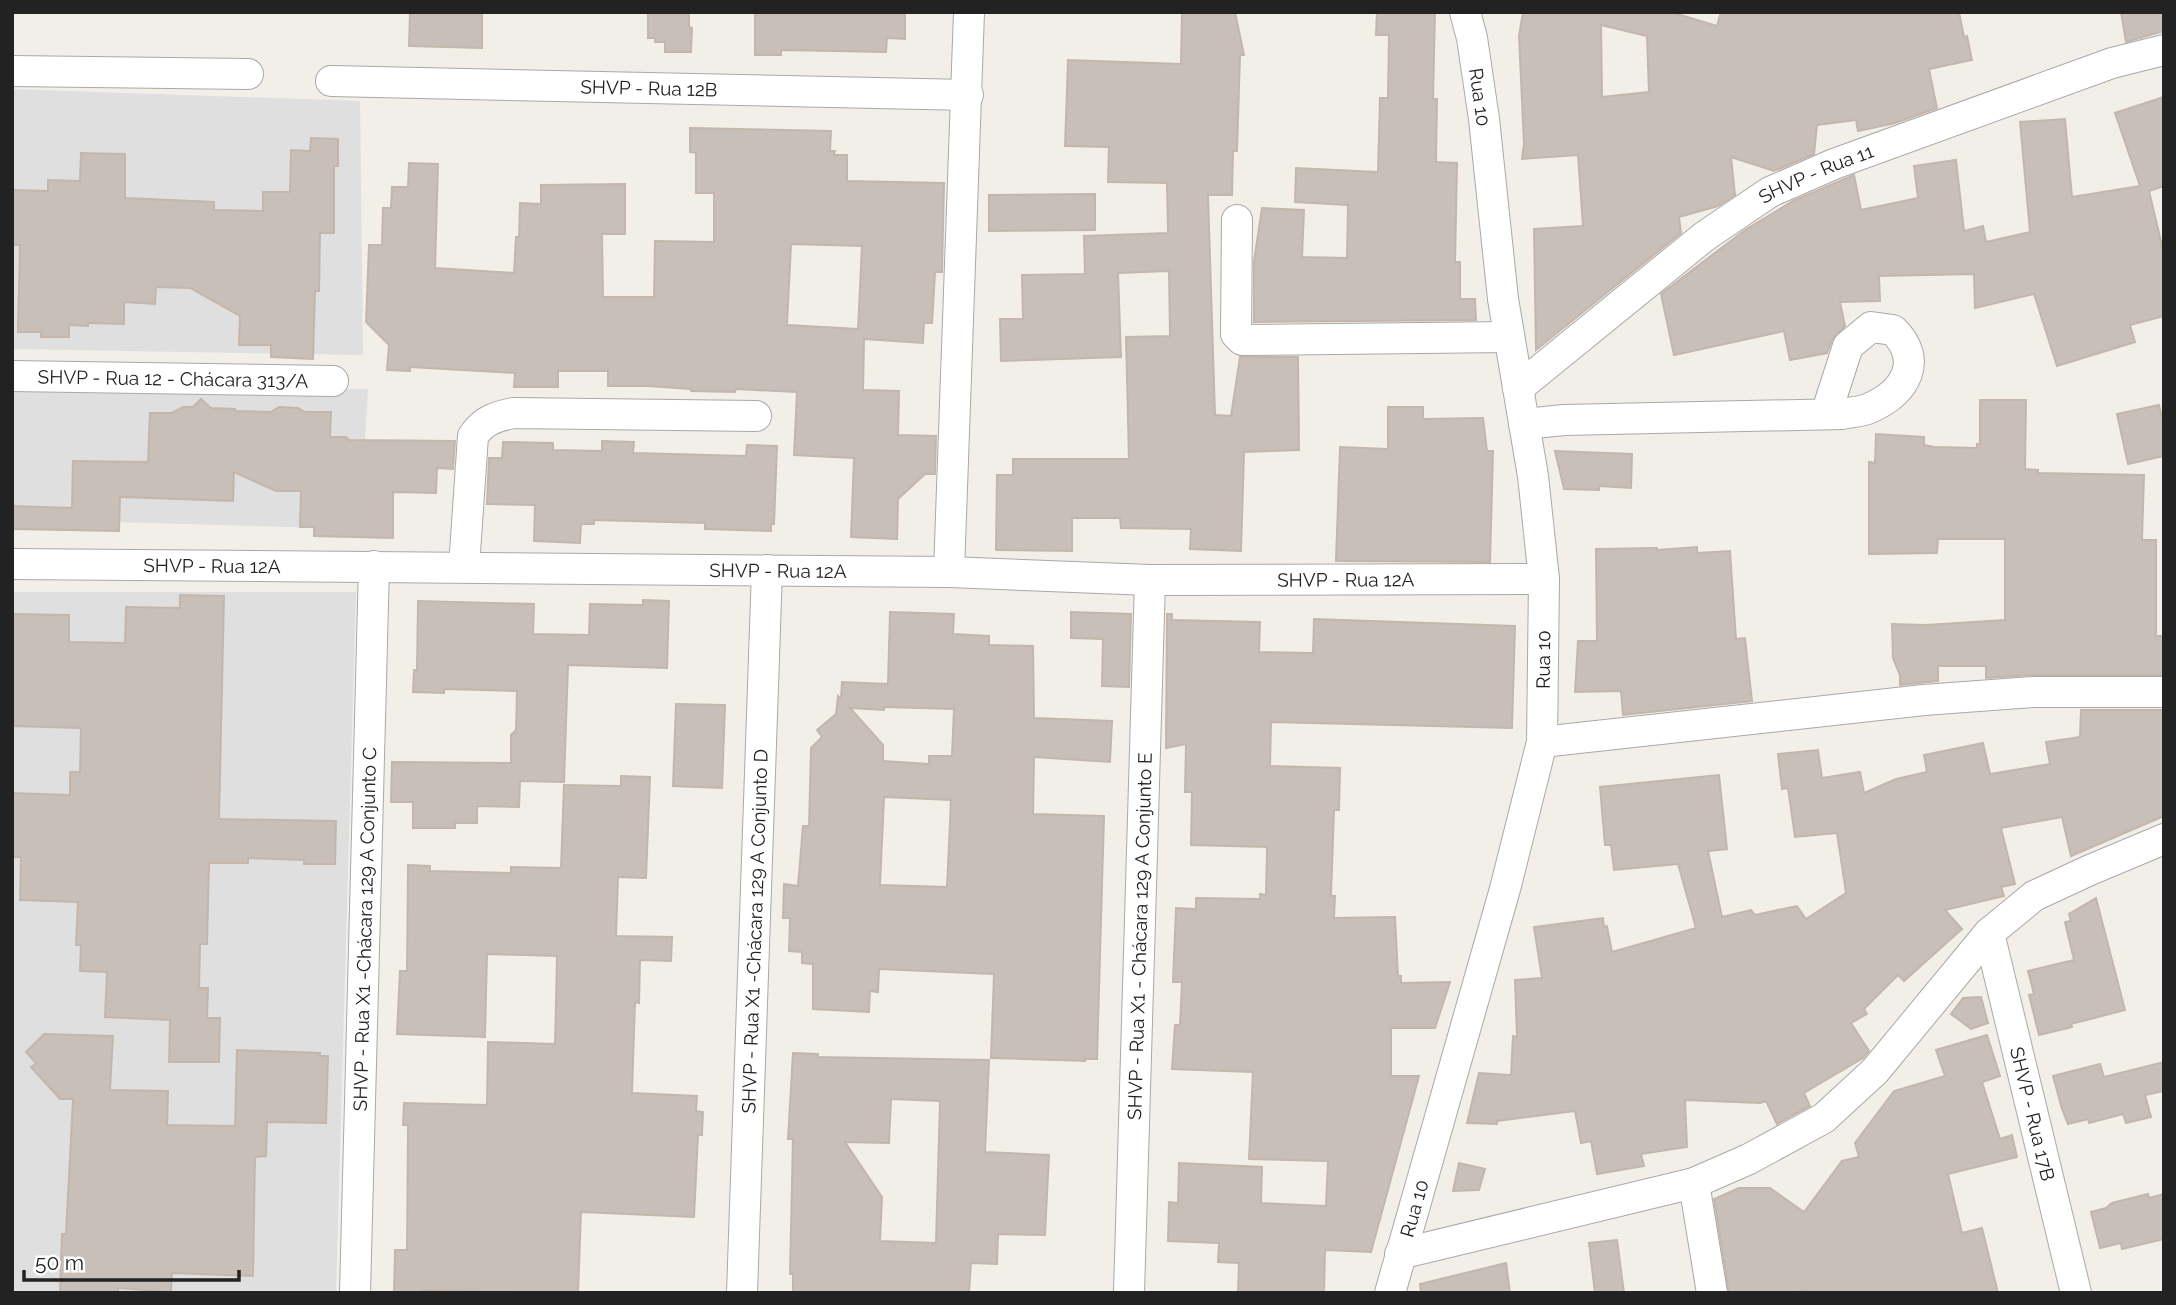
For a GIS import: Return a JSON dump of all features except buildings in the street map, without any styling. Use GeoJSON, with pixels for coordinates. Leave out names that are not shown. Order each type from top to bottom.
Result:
{"type":"FeatureCollection","features":[{"type":"Feature","properties":{"kind":"street"},"geometry":{"type":"LineString","coordinates":[[949,572],[969,12]]}},
{"type":"Feature","properties":{"kind":"street","name":"Rua 10"},"geometry":{"type":"LineString","coordinates":[[1390,1293],[1506,888],[1542,742],[1544,579],[1533,475],[1509,337],[1473,21]]}},
{"type":"Feature","properties":{"kind":"street","name":"SHVP - Rua 11"},"geometry":{"type":"LineString","coordinates":[[1518,388],[1705,236],[1770,192],[1834,164],[2112,63],[2164,50]]}},
{"type":"Feature","properties":{"kind":"street"},"geometry":{"type":"LineString","coordinates":[[12,71],[248,74]]}},
{"type":"Feature","properties":{"kind":"street","name":"SHVP - Rua 12B"},"geometry":{"type":"LineString","coordinates":[[331,81],[968,95]]}},
{"type":"Feature","properties":{"kind":"street"},"geometry":{"type":"LineString","coordinates":[[1237,220],[1236,334],[1242,340],[1509,337]]}},
{"type":"Feature","properties":{"kind":"street","name":"SHVP - Rua 12 - Chácara 313/A"},"geometry":{"type":"LineString","coordinates":[[12,376],[333,382]]}},
{"type":"Feature","properties":{"kind":"street"},"geometry":{"type":"LineString","coordinates":[[464,567],[473,436],[482,423],[513,413],[756,416]]}},
{"type":"Feature","properties":{"kind":"street"},"geometry":{"type":"LineString","coordinates":[[1524,424],[1564,420],[1826,414]]}},
{"type":"Feature","properties":{"kind":"street","name":"SHVP - Rua 12A"},"geometry":{"type":"LineString","coordinates":[[12,564],[949,572],[1150,580],[1544,579]]}},
{"type":"Feature","properties":{"kind":"street","name":"SHVP - Rua X1 -Chácara 129 A Conjunto C"},"geometry":{"type":"LineString","coordinates":[[355,1293],[374,566]]}},
{"type":"Feature","properties":{"kind":"street","name":"SHVP - Rua X1 -Chácara 129 A Conjunto D"},"geometry":{"type":"LineString","coordinates":[[742,1293],[768,570]]}},
{"type":"Feature","properties":{"kind":"street","name":"SHVP - Rua X1 - Chácara 129 A Conjunto E"},"geometry":{"type":"LineString","coordinates":[[1129,1293],[1150,580]]}},
{"type":"Feature","properties":{"kind":"street"},"geometry":{"type":"LineString","coordinates":[[1542,742],[2032,692],[2164,692]]}},
{"type":"Feature","properties":{"kind":"street"},"geometry":{"type":"LineString","coordinates":[[1400,1254],[1693,1183],[1749,1159],[1824,1118],[1875,1071],[1989,933],[2034,896],[2164,839]]}},
{"type":"Feature","properties":{"kind":"street","name":"SHVP - Rua 17B"},"geometry":{"type":"LineString","coordinates":[[1989,933],[2076,1293]]}},
{"type":"Feature","properties":{"kind":"street"},"geometry":{"type":"LineString","coordinates":[[1693,1183],[1712,1293]]}},
{"type":"Feature","properties":{"kind":"shaded area"},"geometry":{"type":"Polygon","coordinates":[[[12,89],[360,101],[363,355],[12,349],[12,89]]]}},
{"type":"Feature","properties":{"kind":"shaded area"},"geometry":{"type":"Polygon","coordinates":[[[12,386],[368,389],[360,529],[12,519],[12,386]]]}},
{"type":"Feature","properties":{"kind":"shaded area"},"geometry":{"type":"Polygon","coordinates":[[[12,592],[356,592],[336,1293],[12,1293],[12,592]]]}}]}
